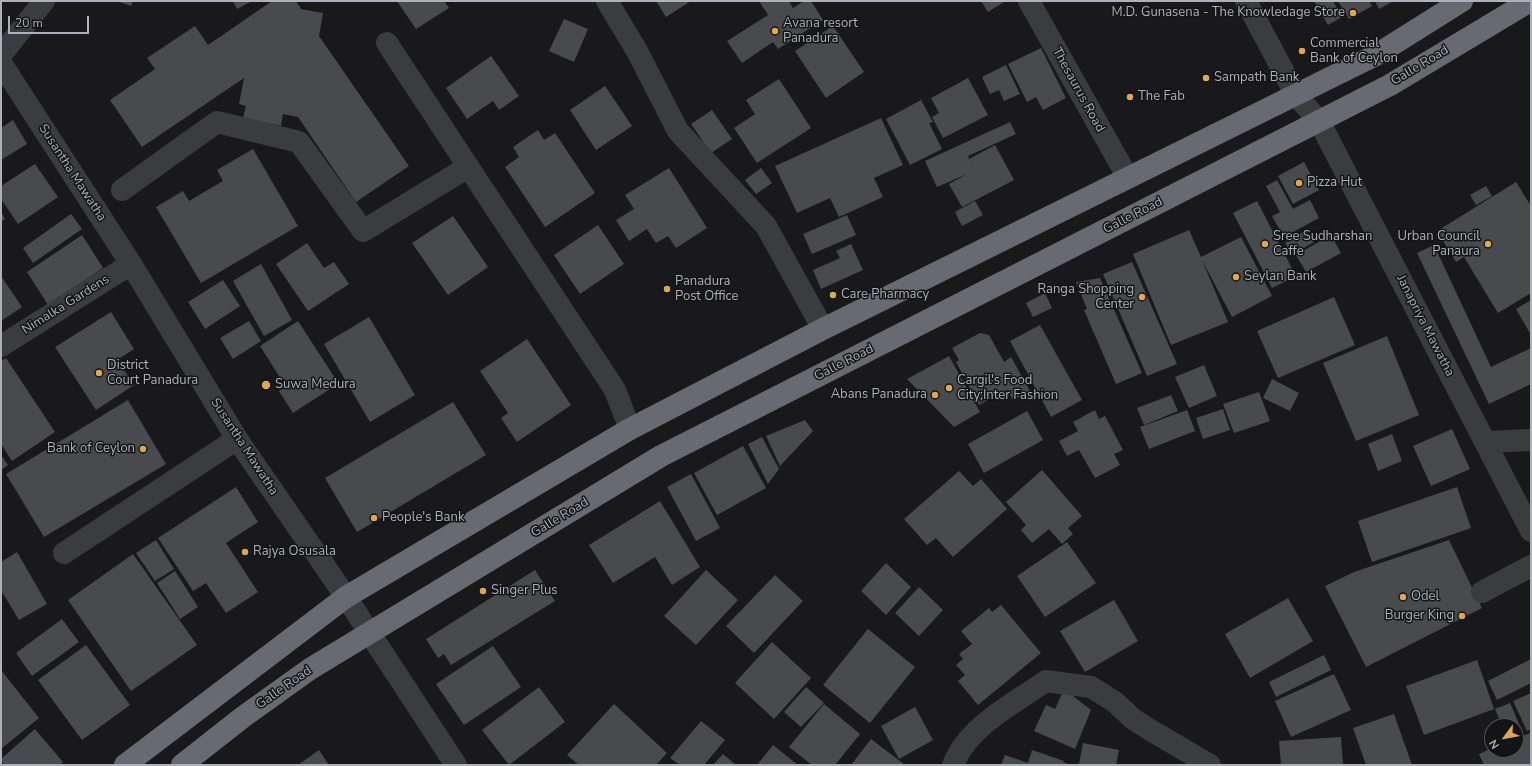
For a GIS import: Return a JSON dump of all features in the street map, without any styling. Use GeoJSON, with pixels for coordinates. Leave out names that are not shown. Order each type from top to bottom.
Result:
{"type":"FeatureCollection","features":[{"type":"Feature","properties":{"kind":"highway"},"geometry":{"type":"LineString","coordinates":[[125,765],[346,597],[630,429],[823,329],[1376,55],[1462,1]]}},
{"type":"Feature","properties":{"kind":"highway","name":"Galle Road"},"geometry":{"type":"LineString","coordinates":[[182,765],[243,717],[310,669],[662,456],[1390,84],[1530,1]]}},
{"type":"Feature","properties":{"kind":"street"},"geometry":{"type":"LineString","coordinates":[[1,55],[44,1]]}},
{"type":"Feature","properties":{"kind":"street"},"geometry":{"type":"LineString","coordinates":[[607,1],[637,51],[678,130],[766,226],[823,329]]}},
{"type":"Feature","properties":{"kind":"street","name":"Thesaurus Road"},"geometry":{"type":"LineString","coordinates":[[1028,1],[1128,178]]}},
{"type":"Feature","properties":{"kind":"street","name":"Janapriya Mawatha"},"geometry":{"type":"LineString","coordinates":[[1246,1],[1296,95],[1319,121],[1531,531]]}},
{"type":"Feature","properties":{"kind":"street"},"geometry":{"type":"LineString","coordinates":[[387,43],[615,390],[630,429]]}},
{"type":"Feature","properties":{"kind":"street","name":"Susantha Mawatha"},"geometry":{"type":"LineString","coordinates":[[1,63],[131,264],[237,439],[346,597],[456,765]]}},
{"type":"Feature","properties":{"kind":"street"},"geometry":{"type":"LineString","coordinates":[[122,190],[217,122],[299,142],[363,231],[468,167]]}},
{"type":"Feature","properties":{"kind":"street","name":"Nimalka Gardens"},"geometry":{"type":"LineString","coordinates":[[1,346],[131,264]]}},
{"type":"Feature","properties":{"kind":"street"},"geometry":{"type":"LineString","coordinates":[[64,553],[237,439]]}},
{"type":"Feature","properties":{"kind":"street"},"geometry":{"type":"LineString","coordinates":[[1485,442],[1531,440]]}},
{"type":"Feature","properties":{"kind":"street"},"geometry":{"type":"LineString","coordinates":[[1482,592],[1531,566]]}},
{"type":"Feature","properties":{"kind":"street"},"geometry":{"type":"LineString","coordinates":[[954,765],[959,752],[980,727],[1046,681],[1091,687],[1115,702],[1133,718],[1152,731],[1210,765]]}},
{"type":"Feature","properties":{"kind":"building"},"geometry":{"type":"Polygon","coordinates":[[[117,1],[133,1],[131,6],[117,1]]]}},
{"type":"Feature","properties":{"kind":"building"},"geometry":{"type":"Polygon","coordinates":[[[233,1],[252,1],[237,9],[233,1]]]}},
{"type":"Feature","properties":{"kind":"building"},"geometry":{"type":"Polygon","coordinates":[[[272,1],[296,1],[301,9],[323,13],[319,36],[409,166],[356,202],[298,117],[283,114],[281,126],[243,118],[246,106],[239,104],[244,78],[142,147],[110,100],[155,69],[147,58],[195,26],[208,45],[272,1]]]}},
{"type":"Feature","properties":{"kind":"building"},"geometry":{"type":"Polygon","coordinates":[[[397,1],[444,1],[449,8],[416,29],[397,1]]]}},
{"type":"Feature","properties":{"kind":"building"},"geometry":{"type":"Polygon","coordinates":[[[656,1],[691,1],[666,17],[656,1]]]}},
{"type":"Feature","properties":{"kind":"building","name":"Avana resort Panadura"},"geometry":{"type":"Polygon","coordinates":[[[759,1],[789,1],[793,8],[804,1],[811,1],[823,20],[778,49],[773,42],[742,63],[727,41],[768,15],[759,1]]]}},
{"type":"Feature","properties":{"kind":"building"},"geometry":{"type":"Polygon","coordinates":[[[981,1],[1003,1],[1004,2],[988,12],[981,1]]]}},
{"type":"Feature","properties":{"kind":"building"},"geometry":{"type":"Polygon","coordinates":[[[1314,1],[1333,1],[1342,17],[1328,25],[1314,1]]]}},
{"type":"Feature","properties":{"kind":"building","name":"M.D. Gunasena - The Knowledage Store"},"geometry":{"type":"Polygon","coordinates":[[[1338,1],[1369,1],[1372,6],[1349,19],[1338,1]]]}},
{"type":"Feature","properties":{"kind":"building"},"geometry":{"type":"Polygon","coordinates":[[[1375,1],[1394,1],[1379,9],[1375,1]]]}},
{"type":"Feature","properties":{"kind":"building"},"geometry":{"type":"Polygon","coordinates":[[[564,19],[588,29],[574,62],[549,51],[564,19]]]}},
{"type":"Feature","properties":{"kind":"building"},"geometry":{"type":"Polygon","coordinates":[[[833,26],[864,72],[826,98],[795,51],[833,26]]]}},
{"type":"Feature","properties":{"kind":"building"},"geometry":{"type":"Polygon","coordinates":[[[1041,48],[1066,98],[1043,110],[1036,97],[1027,102],[1008,64],[1041,48]]]}},
{"type":"Feature","properties":{"kind":"building"},"geometry":{"type":"Polygon","coordinates":[[[491,56],[519,96],[499,110],[493,101],[467,119],[446,88],[491,56]]]}},
{"type":"Feature","properties":{"kind":"building"},"geometry":{"type":"Polygon","coordinates":[[[1006,65],[1020,94],[1004,101],[999,90],[990,94],[982,77],[1006,65]]]}},
{"type":"Feature","properties":{"kind":"building"},"geometry":{"type":"Polygon","coordinates":[[[968,78],[988,115],[943,138],[932,117],[939,113],[931,98],[968,78]]]}},
{"type":"Feature","properties":{"kind":"building"},"geometry":{"type":"Polygon","coordinates":[[[779,79],[811,128],[757,163],[734,128],[755,114],[746,100],[779,79]]]}},
{"type":"Feature","properties":{"kind":"building"},"geometry":{"type":"Polygon","coordinates":[[[605,86],[632,126],[596,150],[570,110],[605,86]]]}},
{"type":"Feature","properties":{"kind":"building"},"geometry":{"type":"Polygon","coordinates":[[[921,100],[933,122],[929,123],[942,149],[910,165],[886,119],[921,100]]]}},
{"type":"Feature","properties":{"kind":"building"},"geometry":{"type":"Polygon","coordinates":[[[712,110],[732,139],[711,153],[691,124],[712,110]]]}},
{"type":"Feature","properties":{"kind":"building"},"geometry":{"type":"Polygon","coordinates":[[[881,118],[903,165],[874,178],[883,197],[839,217],[830,198],[797,213],[775,166],[881,118]]]}},
{"type":"Feature","properties":{"kind":"building"},"geometry":{"type":"Polygon","coordinates":[[[13,120],[27,144],[1,160],[1,128],[13,120]]]}},
{"type":"Feature","properties":{"kind":"building"},"geometry":{"type":"Polygon","coordinates":[[[1010,122],[1016,134],[968,156],[969,159],[995,145],[1014,180],[962,207],[949,184],[967,174],[937,187],[925,161],[1010,122]]]}},
{"type":"Feature","properties":{"kind":"building"},"geometry":{"type":"Polygon","coordinates":[[[538,130],[544,140],[555,133],[595,193],[545,227],[505,167],[519,157],[513,147],[538,130]]]}},
{"type":"Feature","properties":{"kind":"building"},"geometry":{"type":"Polygon","coordinates":[[[253,149],[298,226],[201,283],[156,207],[183,191],[189,201],[223,181],[217,170],[253,149]]]}},
{"type":"Feature","properties":{"kind":"building","name":"Pizza Hut"},"geometry":{"type":"Polygon","coordinates":[[[1304,162],[1319,190],[1293,204],[1278,176],[1304,162]]]}},
{"type":"Feature","properties":{"kind":"building"},"geometry":{"type":"Polygon","coordinates":[[[35,164],[58,197],[18,224],[1,199],[1,186],[35,164]]]}},
{"type":"Feature","properties":{"kind":"building"},"geometry":{"type":"Polygon","coordinates":[[[669,168],[707,228],[676,248],[668,236],[656,243],[647,229],[629,241],[616,220],[634,209],[625,195],[669,168]]]}},
{"type":"Feature","properties":{"kind":"building"},"geometry":{"type":"Polygon","coordinates":[[[761,168],[772,183],[756,194],[745,180],[761,168]]]}},
{"type":"Feature","properties":{"kind":"building"},"geometry":{"type":"Polygon","coordinates":[[[1277,180],[1293,209],[1310,200],[1319,218],[1284,237],[1272,216],[1280,212],[1266,186],[1277,180]]]}},
{"type":"Feature","properties":{"kind":"building","name":"Urban Council Panaura"},"geometry":{"type":"Polygon","coordinates":[[[1516,182],[1531,206],[1531,293],[1498,313],[1464,257],[1456,262],[1437,231],[1516,182]]]}},
{"type":"Feature","properties":{"kind":"building"},"geometry":{"type":"Polygon","coordinates":[[[1486,186],[1492,196],[1476,205],[1470,195],[1486,186]]]}},
{"type":"Feature","properties":{"kind":"building"},"geometry":{"type":"Polygon","coordinates":[[[975,201],[983,215],[962,226],[955,212],[975,201]]]}},
{"type":"Feature","properties":{"kind":"building","name":"Sree Sudharshan Caffe"},"geometry":{"type":"Polygon","coordinates":[[[1257,201],[1296,276],[1272,288],[1233,213],[1257,201]]]}},
{"type":"Feature","properties":{"kind":"building"},"geometry":{"type":"Polygon","coordinates":[[[1,212],[5,219],[1,222],[1,212]]]}},
{"type":"Feature","properties":{"kind":"building"},"geometry":{"type":"Polygon","coordinates":[[[71,214],[82,229],[33,263],[23,248],[71,214]]]}},
{"type":"Feature","properties":{"kind":"building"},"geometry":{"type":"Polygon","coordinates":[[[847,215],[856,235],[812,254],[803,234],[847,215]]]}},
{"type":"Feature","properties":{"kind":"building"},"geometry":{"type":"Polygon","coordinates":[[[453,216],[488,267],[448,295],[412,243],[453,216]]]}},
{"type":"Feature","properties":{"kind":"building"},"geometry":{"type":"Polygon","coordinates":[[[598,225],[624,264],[580,294],[554,255],[598,225]]]}},
{"type":"Feature","properties":{"kind":"building"},"geometry":{"type":"Polygon","coordinates":[[[1189,230],[1201,257],[1241,237],[1272,296],[1232,317],[1202,260],[1228,322],[1171,345],[1133,254],[1189,230]]]}},
{"type":"Feature","properties":{"kind":"building"},"geometry":{"type":"Polygon","coordinates":[[[1306,230],[1314,242],[1292,255],[1285,243],[1306,230]]]}},
{"type":"Feature","properties":{"kind":"building"},"geometry":{"type":"Polygon","coordinates":[[[82,235],[103,268],[48,305],[27,272],[82,235]]]}},
{"type":"Feature","properties":{"kind":"building"},"geometry":{"type":"Polygon","coordinates":[[[1331,235],[1341,253],[1306,272],[1296,255],[1331,235]]]}},
{"type":"Feature","properties":{"kind":"building"},"geometry":{"type":"Polygon","coordinates":[[[307,243],[324,268],[334,262],[349,284],[308,311],[276,264],[307,243]]]}},
{"type":"Feature","properties":{"kind":"building"},"geometry":{"type":"Polygon","coordinates":[[[851,244],[863,270],[821,289],[813,270],[840,258],[836,251],[851,244]]]}},
{"type":"Feature","properties":{"kind":"building"},"geometry":{"type":"Polygon","coordinates":[[[1434,245],[1491,367],[1531,348],[1531,384],[1489,404],[1417,253],[1434,245]]]}},
{"type":"Feature","properties":{"kind":"building"},"geometry":{"type":"Polygon","coordinates":[[[1132,262],[1177,364],[1147,376],[1103,274],[1132,262]]]}},
{"type":"Feature","properties":{"kind":"building"},"geometry":{"type":"Polygon","coordinates":[[[261,264],[292,320],[264,336],[233,281],[261,264]]]}},
{"type":"Feature","properties":{"kind":"building"},"geometry":{"type":"Polygon","coordinates":[[[1,276],[22,307],[1,321],[1,276]]]}},
{"type":"Feature","properties":{"kind":"building"},"geometry":{"type":"Polygon","coordinates":[[[1100,278],[1142,373],[1116,384],[1084,310],[1087,309],[1076,282],[1100,278]]]}},
{"type":"Feature","properties":{"kind":"building"},"geometry":{"type":"Polygon","coordinates":[[[223,280],[240,306],[205,329],[188,302],[223,280]]]}},
{"type":"Feature","properties":{"kind":"building"},"geometry":{"type":"Polygon","coordinates":[[[1045,293],[1052,308],[1033,317],[1026,303],[1045,293]]]}},
{"type":"Feature","properties":{"kind":"building"},"geometry":{"type":"Polygon","coordinates":[[[1334,297],[1355,345],[1278,378],[1257,331],[1334,297]]]}},
{"type":"Feature","properties":{"kind":"building"},"geometry":{"type":"Polygon","coordinates":[[[1531,300],[1531,335],[1516,309],[1531,300]]]}},
{"type":"Feature","properties":{"kind":"building","name":"District Court Panadura"},"geometry":{"type":"Polygon","coordinates":[[[111,312],[134,349],[117,360],[134,385],[96,410],[55,347],[111,312]]]}},
{"type":"Feature","properties":{"kind":"building"},"geometry":{"type":"Polygon","coordinates":[[[369,317],[415,395],[370,422],[324,344],[369,317]]]}},
{"type":"Feature","properties":{"kind":"building"},"geometry":{"type":"Polygon","coordinates":[[[249,321],[261,341],[233,359],[220,338],[249,321]]]}},
{"type":"Feature","properties":{"kind":"building"},"geometry":{"type":"Polygon","coordinates":[[[298,321],[335,378],[326,384],[330,389],[293,413],[279,391],[286,387],[260,346],[298,321]]]}},
{"type":"Feature","properties":{"kind":"building"},"geometry":{"type":"Polygon","coordinates":[[[1040,325],[1082,400],[1051,417],[1010,341],[1040,325]]]}},
{"type":"Feature","properties":{"kind":"building"},"geometry":{"type":"Polygon","coordinates":[[[980,333],[989,335],[1004,362],[1011,357],[1030,391],[1013,400],[1007,390],[979,405],[956,362],[959,360],[952,348],[980,333]]]}},
{"type":"Feature","properties":{"kind":"building"},"geometry":{"type":"Polygon","coordinates":[[[1387,336],[1419,415],[1356,441],[1323,363],[1387,336]]]}},
{"type":"Feature","properties":{"kind":"building"},"geometry":{"type":"Polygon","coordinates":[[[527,339],[571,405],[517,442],[501,418],[508,413],[480,371],[527,339]]]}},
{"type":"Feature","properties":{"kind":"building"},"geometry":{"type":"Polygon","coordinates":[[[949,356],[980,412],[954,427],[907,379],[949,356]]]}},
{"type":"Feature","properties":{"kind":"building"},"geometry":{"type":"Polygon","coordinates":[[[6,358],[55,432],[12,461],[1,444],[1,361],[6,358]]]}},
{"type":"Feature","properties":{"kind":"building"},"geometry":{"type":"Polygon","coordinates":[[[1204,365],[1217,396],[1189,408],[1175,377],[1204,365]]]}},
{"type":"Feature","properties":{"kind":"building"},"geometry":{"type":"Polygon","coordinates":[[[1272,379],[1299,393],[1290,411],[1263,398],[1272,379]]]}},
{"type":"Feature","properties":{"kind":"building"},"geometry":{"type":"Polygon","coordinates":[[[1259,392],[1270,421],[1234,433],[1223,404],[1259,392]]]}},
{"type":"Feature","properties":{"kind":"building"},"geometry":{"type":"Polygon","coordinates":[[[1171,395],[1178,411],[1144,425],[1137,408],[1171,395]]]}},
{"type":"Feature","properties":{"kind":"building"},"geometry":{"type":"Polygon","coordinates":[[[128,400],[166,464],[44,537],[6,474],[128,400]]]}},
{"type":"Feature","properties":{"kind":"building"},"geometry":{"type":"Polygon","coordinates":[[[453,402],[486,455],[357,532],[325,478],[453,402]]]}},
{"type":"Feature","properties":{"kind":"building"},"geometry":{"type":"Polygon","coordinates":[[[1223,409],[1230,430],[1203,439],[1196,418],[1223,409]]]}},
{"type":"Feature","properties":{"kind":"building"},"geometry":{"type":"Polygon","coordinates":[[[1095,410],[1099,419],[1105,416],[1123,450],[1114,454],[1120,465],[1095,478],[1079,450],[1067,456],[1059,441],[1078,431],[1073,422],[1095,410]]]}},
{"type":"Feature","properties":{"kind":"building"},"geometry":{"type":"Polygon","coordinates":[[[1187,410],[1195,431],[1149,449],[1140,427],[1187,410]]]}},
{"type":"Feature","properties":{"kind":"building"},"geometry":{"type":"Polygon","coordinates":[[[1027,411],[1043,440],[984,473],[968,444],[1027,411]]]}},
{"type":"Feature","properties":{"kind":"building"},"geometry":{"type":"Polygon","coordinates":[[[805,420],[813,431],[780,466],[766,436],[805,420]]]}},
{"type":"Feature","properties":{"kind":"building"},"geometry":{"type":"Polygon","coordinates":[[[1452,429],[1470,469],[1431,486],[1413,446],[1452,429]]]}},
{"type":"Feature","properties":{"kind":"building"},"geometry":{"type":"Polygon","coordinates":[[[1392,434],[1402,461],[1378,471],[1368,444],[1392,434]]]}},
{"type":"Feature","properties":{"kind":"building"},"geometry":{"type":"Polygon","coordinates":[[[762,437],[779,469],[768,484],[748,444],[762,437]]]}},
{"type":"Feature","properties":{"kind":"building"},"geometry":{"type":"Polygon","coordinates":[[[743,446],[766,488],[717,515],[694,473],[743,446]]]}},
{"type":"Feature","properties":{"kind":"building"},"geometry":{"type":"Polygon","coordinates":[[[1,455],[8,465],[1,470],[1,455]]]}},
{"type":"Feature","properties":{"kind":"building"},"geometry":{"type":"Polygon","coordinates":[[[1042,470],[1082,516],[1068,528],[1073,534],[1062,544],[1049,529],[1032,543],[1021,530],[1026,525],[1006,502],[1042,470]]]}},
{"type":"Feature","properties":{"kind":"building"},"geometry":{"type":"Polygon","coordinates":[[[959,471],[973,486],[981,479],[1007,509],[953,557],[936,538],[927,545],[904,519],[959,471]]]}},
{"type":"Feature","properties":{"kind":"building"},"geometry":{"type":"Polygon","coordinates":[[[691,474],[720,528],[696,541],[667,487],[691,474]]]}},
{"type":"Feature","properties":{"kind":"building"},"geometry":{"type":"Polygon","coordinates":[[[236,487],[258,522],[226,543],[258,592],[226,613],[206,583],[193,591],[158,538],[236,487]]]}},
{"type":"Feature","properties":{"kind":"building"},"geometry":{"type":"Polygon","coordinates":[[[1457,487],[1471,528],[1372,562],[1358,521],[1457,487]]]}},
{"type":"Feature","properties":{"kind":"building"},"geometry":{"type":"Polygon","coordinates":[[[660,501],[700,567],[672,585],[655,557],[613,583],[589,545],[660,501]]]}},
{"type":"Feature","properties":{"kind":"building"},"geometry":{"type":"Polygon","coordinates":[[[156,540],[174,569],[155,581],[136,553],[156,540]]]}},
{"type":"Feature","properties":{"kind":"building","name":"Odel"},"geometry":{"type":"Polygon","coordinates":[[[1449,540],[1482,608],[1366,667],[1325,586],[1354,572],[1449,540]]]}},
{"type":"Feature","properties":{"kind":"building"},"geometry":{"type":"Polygon","coordinates":[[[1067,542],[1096,583],[1045,617],[1017,576],[1067,542]]]}},
{"type":"Feature","properties":{"kind":"building"},"geometry":{"type":"Polygon","coordinates":[[[17,552],[47,604],[19,620],[1,590],[1,562],[17,552]]]}},
{"type":"Feature","properties":{"kind":"building"},"geometry":{"type":"Polygon","coordinates":[[[133,554],[197,645],[131,691],[68,600],[133,554]]]}},
{"type":"Feature","properties":{"kind":"building"},"geometry":{"type":"Polygon","coordinates":[[[886,563],[911,587],[886,615],[861,591],[886,563]]]}},
{"type":"Feature","properties":{"kind":"building"},"geometry":{"type":"Polygon","coordinates":[[[535,570],[555,601],[451,665],[444,654],[438,658],[426,639],[535,570]]]}},
{"type":"Feature","properties":{"kind":"building"},"geometry":{"type":"Polygon","coordinates":[[[706,570],[738,600],[696,645],[664,616],[706,570]]]}},
{"type":"Feature","properties":{"kind":"building"},"geometry":{"type":"Polygon","coordinates":[[[175,571],[198,607],[180,619],[157,583],[175,571]]]}},
{"type":"Feature","properties":{"kind":"building"},"geometry":{"type":"Polygon","coordinates":[[[775,575],[803,601],[754,653],[726,626],[775,575]]]}},
{"type":"Feature","properties":{"kind":"building"},"geometry":{"type":"Polygon","coordinates":[[[919,587],[943,610],[919,636],[895,613],[919,587]]]}},
{"type":"Feature","properties":{"kind":"building"},"geometry":{"type":"Polygon","coordinates":[[[1288,598],[1313,641],[1250,678],[1225,634],[1288,598]]]}},
{"type":"Feature","properties":{"kind":"building"},"geometry":{"type":"Polygon","coordinates":[[[1114,600],[1138,641],[1085,672],[1060,631],[1114,600]]]}},
{"type":"Feature","properties":{"kind":"building"},"geometry":{"type":"Polygon","coordinates":[[[1001,605],[1041,653],[978,705],[958,681],[965,675],[956,665],[963,659],[959,654],[972,644],[961,631],[989,608],[992,612],[1001,605]]]}},
{"type":"Feature","properties":{"kind":"building"},"geometry":{"type":"Polygon","coordinates":[[[62,619],[79,642],[32,676],[16,653],[62,619]]]}},
{"type":"Feature","properties":{"kind":"building"},"geometry":{"type":"Polygon","coordinates":[[[868,629],[915,667],[870,723],[823,685],[868,629]]]}},
{"type":"Feature","properties":{"kind":"building"},"geometry":{"type":"Polygon","coordinates":[[[772,642],[811,678],[774,719],[735,683],[772,642]]]}},
{"type":"Feature","properties":{"kind":"building"},"geometry":{"type":"Polygon","coordinates":[[[86,645],[130,705],[82,740],[38,680],[86,645]]]}},
{"type":"Feature","properties":{"kind":"building"},"geometry":{"type":"Polygon","coordinates":[[[493,646],[521,687],[464,725],[436,684],[493,646]]]}},
{"type":"Feature","properties":{"kind":"building"},"geometry":{"type":"Polygon","coordinates":[[[1324,655],[1331,670],[1276,697],[1269,682],[1324,655]]]}},
{"type":"Feature","properties":{"kind":"building"},"geometry":{"type":"Polygon","coordinates":[[[1531,659],[1531,683],[1497,700],[1488,681],[1531,659]]]}},
{"type":"Feature","properties":{"kind":"building"},"geometry":{"type":"Polygon","coordinates":[[[1477,660],[1494,709],[1424,735],[1406,686],[1477,660]]]}},
{"type":"Feature","properties":{"kind":"building"},"geometry":{"type":"Polygon","coordinates":[[[1,670],[39,718],[1,749],[1,670]]]}},
{"type":"Feature","properties":{"kind":"building"},"geometry":{"type":"Polygon","coordinates":[[[1334,674],[1351,710],[1291,737],[1275,701],[1334,674]]]}},
{"type":"Feature","properties":{"kind":"building"},"geometry":{"type":"Polygon","coordinates":[[[539,687],[565,722],[509,765],[482,730],[539,687]]]}},
{"type":"Feature","properties":{"kind":"building"},"geometry":{"type":"Polygon","coordinates":[[[806,687],[824,703],[801,727],[784,712],[806,687]]]}},
{"type":"Feature","properties":{"kind":"building"},"geometry":{"type":"Polygon","coordinates":[[[1064,689],[1091,710],[1075,749],[1034,731],[1046,705],[1055,709],[1064,689]]]}},
{"type":"Feature","properties":{"kind":"building"},"geometry":{"type":"Polygon","coordinates":[[[1531,693],[1531,729],[1527,731],[1524,725],[1524,718],[1521,718],[1513,701],[1531,693]]]}},
{"type":"Feature","properties":{"kind":"building"},"geometry":{"type":"Polygon","coordinates":[[[1510,703],[1516,718],[1499,718],[1495,709],[1510,703]]]}},
{"type":"Feature","properties":{"kind":"building"},"geometry":{"type":"Polygon","coordinates":[[[614,704],[667,753],[656,765],[579,765],[567,755],[614,704]]]}},
{"type":"Feature","properties":{"kind":"building"},"geometry":{"type":"Polygon","coordinates":[[[824,704],[860,734],[835,765],[812,765],[789,747],[824,704]]]}},
{"type":"Feature","properties":{"kind":"building"},"geometry":{"type":"Polygon","coordinates":[[[915,707],[933,740],[899,759],[881,726],[915,707]]]}},
{"type":"Feature","properties":{"kind":"building"},"geometry":{"type":"Polygon","coordinates":[[[1394,714],[1412,765],[1366,765],[1353,728],[1394,714]]]}},
{"type":"Feature","properties":{"kind":"building"},"geometry":{"type":"Polygon","coordinates":[[[701,721],[725,740],[704,765],[680,765],[670,758],[701,721]]]}},
{"type":"Feature","properties":{"kind":"building"},"geometry":{"type":"Polygon","coordinates":[[[35,729],[63,762],[60,765],[4,765],[1,759],[35,729]]]}},
{"type":"Feature","properties":{"kind":"building"},"geometry":{"type":"Polygon","coordinates":[[[1530,733],[1531,765],[1484,765],[1479,754],[1484,752],[1484,758],[1524,758],[1524,736],[1530,733]]]}},
{"type":"Feature","properties":{"kind":"building"},"geometry":{"type":"Polygon","coordinates":[[[1341,737],[1343,765],[1281,765],[1279,741],[1341,737]]]}},
{"type":"Feature","properties":{"kind":"building"},"geometry":{"type":"Polygon","coordinates":[[[871,739],[905,765],[851,765],[871,739]]]}},
{"type":"Feature","properties":{"kind":"building"},"geometry":{"type":"Polygon","coordinates":[[[1083,743],[1119,750],[1116,765],[1079,765],[1083,743]]]}},
{"type":"Feature","properties":{"kind":"building"},"geometry":{"type":"Polygon","coordinates":[[[773,745],[798,765],[757,765],[773,745]]]}},
{"type":"Feature","properties":{"kind":"building"},"geometry":{"type":"Polygon","coordinates":[[[319,750],[329,765],[298,765],[319,750]]]}},
{"type":"Feature","properties":{"kind":"building"},"geometry":{"type":"Polygon","coordinates":[[[1032,750],[1064,761],[1063,762],[1070,765],[1001,765],[1005,755],[1028,763],[1032,750]]]}},
{"type":"Feature","properties":{"kind":"building"},"geometry":{"type":"Polygon","coordinates":[[[723,754],[736,765],[713,765],[723,754]]]}},
{"type":"Feature","properties":{"kind":"place","name":"M.D. Gunasena - The Knowledage Store"},"geometry":{"type":"Point","coordinates":[1353,13]}},
{"type":"Feature","properties":{"kind":"place","name":"Avana resort Panadura"},"geometry":{"type":"Point","coordinates":[775,31]}},
{"type":"Feature","properties":{"kind":"place","name":"Commercial Bank of Ceylon"},"geometry":{"type":"Point","coordinates":[1302,51]}},
{"type":"Feature","properties":{"kind":"place","name":"Sampath Bank"},"geometry":{"type":"Point","coordinates":[1206,78]}},
{"type":"Feature","properties":{"kind":"place","name":"The Fab"},"geometry":{"type":"Point","coordinates":[1130,97]}},
{"type":"Feature","properties":{"kind":"place","name":"Pizza Hut"},"geometry":{"type":"Point","coordinates":[1299,183]}},
{"type":"Feature","properties":{"kind":"place","name":"Sree Sudharshan Caffe"},"geometry":{"type":"Point","coordinates":[1265,244]}},
{"type":"Feature","properties":{"kind":"place","name":"Urban Council Panaura"},"geometry":{"type":"Point","coordinates":[1488,244]}},
{"type":"Feature","properties":{"kind":"place","name":"Seylan Bank"},"geometry":{"type":"Point","coordinates":[1236,277]}},
{"type":"Feature","properties":{"kind":"place","name":"Panadura Post Office"},"geometry":{"type":"Point","coordinates":[667,289]}},
{"type":"Feature","properties":{"kind":"place","name":"Care Pharmacy"},"geometry":{"type":"Point","coordinates":[833,295]}},
{"type":"Feature","properties":{"kind":"place","name":"Ranga Shopping Center"},"geometry":{"type":"Point","coordinates":[1142,297]}},
{"type":"Feature","properties":{"kind":"place","name":"District Court Panadura"},"geometry":{"type":"Point","coordinates":[99,373]}},
{"type":"Feature","properties":{"kind":"place","name":"Suwa Medura"},"geometry":{"type":"Point","coordinates":[266,385]}},
{"type":"Feature","properties":{"kind":"place","name":"Cargil's Food City;Inter Fashion"},"geometry":{"type":"Point","coordinates":[949,388]}},
{"type":"Feature","properties":{"kind":"place","name":"Abans Panadura"},"geometry":{"type":"Point","coordinates":[935,395]}},
{"type":"Feature","properties":{"kind":"place","name":"Bank of Ceylon"},"geometry":{"type":"Point","coordinates":[143,449]}},
{"type":"Feature","properties":{"kind":"place","name":"People's Bank"},"geometry":{"type":"Point","coordinates":[374,518]}},
{"type":"Feature","properties":{"kind":"place","name":"Rajya Osusala"},"geometry":{"type":"Point","coordinates":[245,552]}},
{"type":"Feature","properties":{"kind":"place","name":"Singer Plus"},"geometry":{"type":"Point","coordinates":[483,591]}},
{"type":"Feature","properties":{"kind":"place","name":"Odel"},"geometry":{"type":"Point","coordinates":[1403,597]}},
{"type":"Feature","properties":{"kind":"place","name":"Burger King"},"geometry":{"type":"Point","coordinates":[1462,616]}}]}
